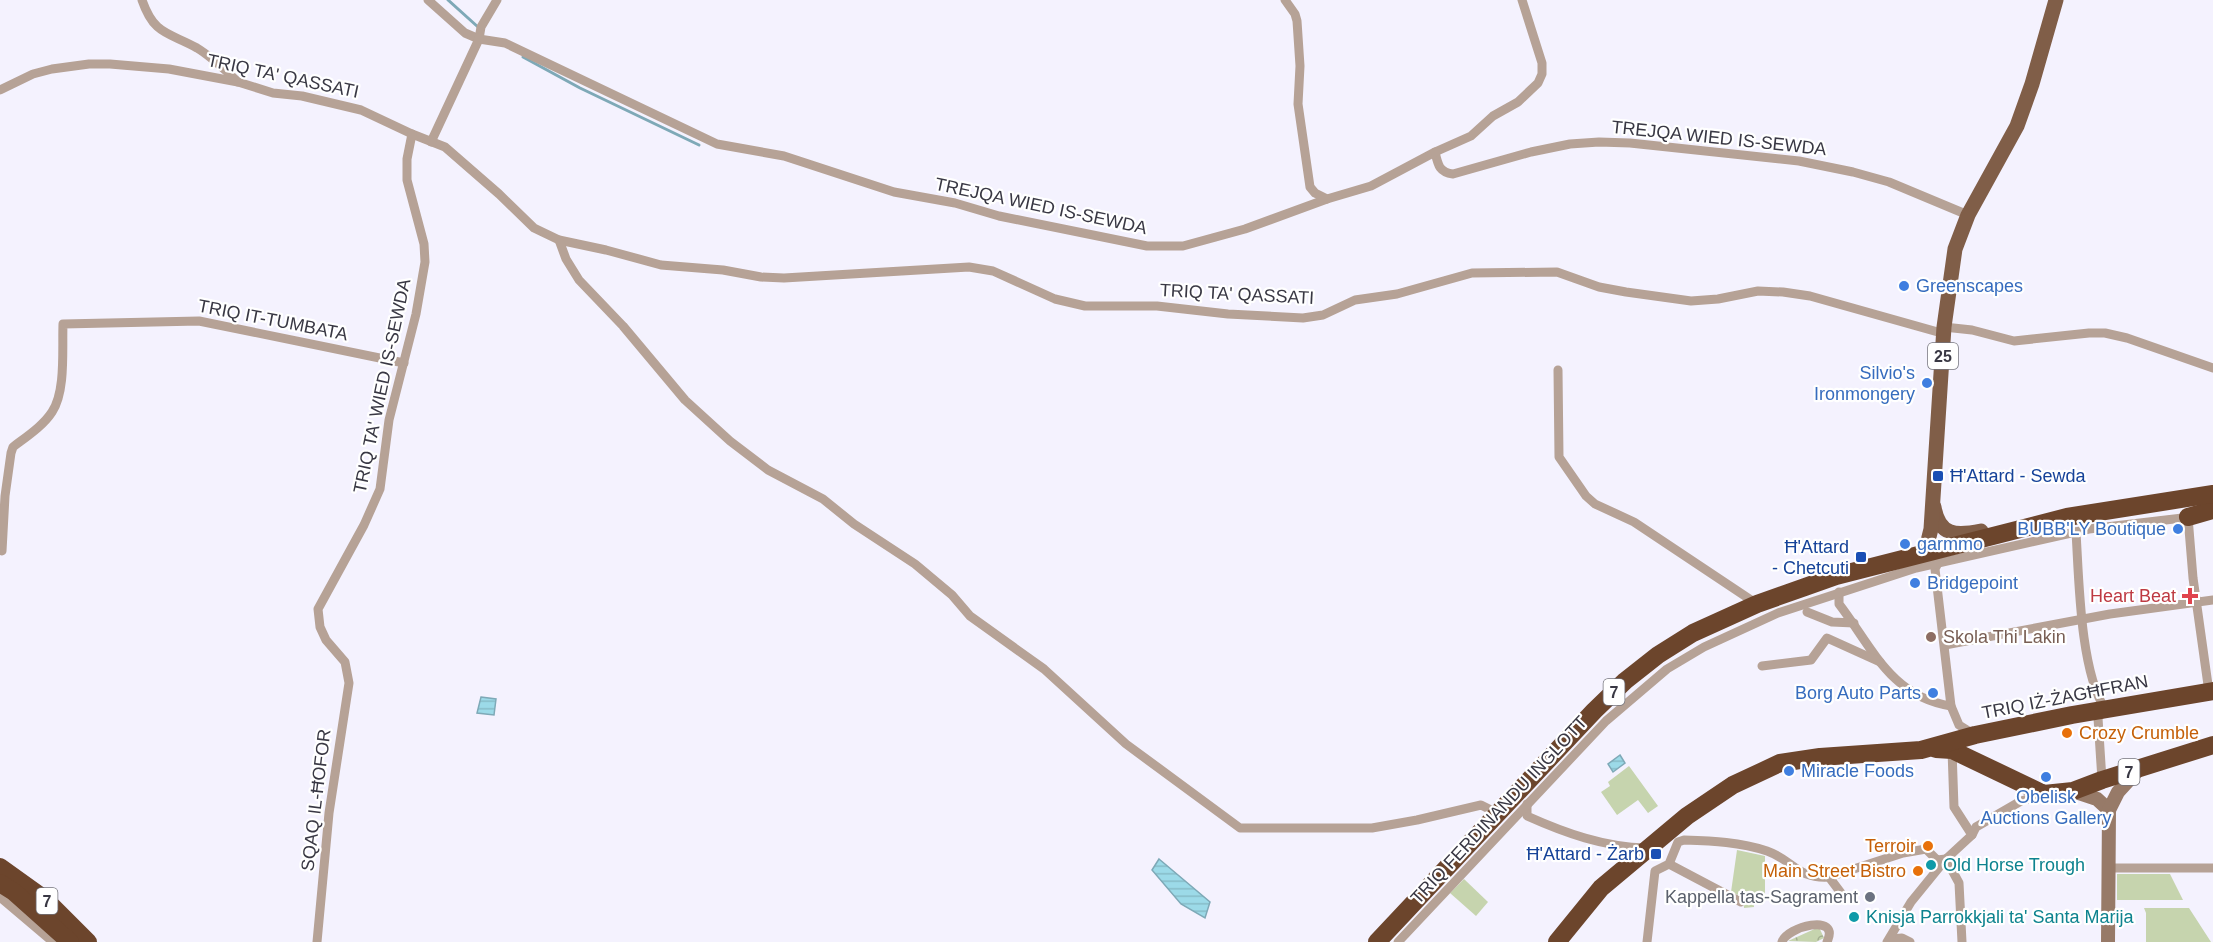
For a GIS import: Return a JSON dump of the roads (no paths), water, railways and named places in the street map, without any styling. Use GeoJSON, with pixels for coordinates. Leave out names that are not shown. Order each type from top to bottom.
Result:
{"type":"FeatureCollection","features":[{"type":"Feature","properties":{"kind":"highway","name":"7"},"geometry":{"type":"LineString","coordinates":[[1377,942],[1624,681],[1658,655],[1693,633],[1757,604],[1836,576],[1921,554],[2213,494]]}},
{"type":"Feature","properties":{"kind":"highway"},"geometry":{"type":"LineString","coordinates":[[2188,517],[2213,512]]}},
{"type":"Feature","properties":{"kind":"highway","name":"TRIQ IŻ-ŻAGĦFRAN"},"geometry":{"type":"LineString","coordinates":[[1924,749],[1975,735],[2105,709],[2211,692]]}},
{"type":"Feature","properties":{"kind":"highway","name":"7"},"geometry":{"type":"LineString","coordinates":[[2037,791],[2073,791],[2213,745]]}},
{"type":"Feature","properties":{"kind":"highway"},"geometry":{"type":"LineString","coordinates":[[1557,942],[1601,888],[1687,816],[1733,785],[1780,763],[1820,757],[1924,749],[1952,750],[2037,791]]}},
{"type":"Feature","properties":{"kind":"highway","name":"7"},"geometry":{"type":"LineString","coordinates":[[0,867],[46,900],[88,942]]}},
{"type":"Feature","properties":{"kind":"highway","name":"7"},"geometry":{"type":"LineString","coordinates":[[0,883],[14,892],[70,942]]}},
{"type":"Feature","properties":{"kind":"main road","name":"25"},"geometry":{"type":"LineString","coordinates":[[1921,554],[1928,541],[1933,501],[1945,331],[1955,249],[1968,215],[2017,126],[2032,84],[2056,0]]}},
{"type":"Feature","properties":{"kind":"main road","name":"25"},"geometry":{"type":"LineString","coordinates":[[1933,501],[1935,514],[1942,527],[1962,535],[2042,518],[2071,524]]}},
{"type":"Feature","properties":{"kind":"street"},"geometry":{"type":"LineString","coordinates":[[142,0],[153,24],[167,34],[198,49],[237,82]]}},
{"type":"Feature","properties":{"kind":"street","name":"TREJQA WIED IS-SEWDA"},"geometry":{"type":"LineString","coordinates":[[428,0],[465,33],[479,39],[505,43],[717,144],[771,152],[884,189],[1124,243],[1160,247],[1183,246],[1245,229],[1327,199],[1371,186],[1435,152],[1439,168],[1444,173],[1453,174],[1531,152],[1584,142],[1616,142],[1800,161],[1867,175],[1968,215]]}},
{"type":"Feature","properties":{"kind":"street"},"geometry":{"type":"LineString","coordinates":[[432,142],[479,39],[481,27],[497,0]]}},
{"type":"Feature","properties":{"kind":"street"},"geometry":{"type":"LineString","coordinates":[[1285,0],[1297,21],[1300,66],[1298,104],[1308,180],[1315,192],[1327,199]]}},
{"type":"Feature","properties":{"kind":"street"},"geometry":{"type":"LineString","coordinates":[[1435,152],[1471,136],[1493,116],[1525,97],[1538,83],[1542,74],[1542,63],[1522,0]]}},
{"type":"Feature","properties":{"kind":"street","name":"TRIQ TA' QASSATI"},"geometry":{"type":"LineString","coordinates":[[0,90],[33,74],[51,69],[88,64],[161,68],[237,82],[273,93],[302,96],[361,110],[445,147],[534,228],[559,240],[661,265],[784,278],[969,267],[993,272],[1055,299],[1085,306],[1157,306],[1228,314],[1303,318],[1323,315],[1355,300],[1397,294],[1472,273],[1557,272],[1626,292],[1691,301],[1718,299],[1758,291],[1810,296],[1945,331],[1972,330],[2014,341],[2105,333],[2127,338],[2213,368]]}},
{"type":"Feature","properties":{"kind":"street","name":"TRIQ TA' WIED IS-SEWDA"},"geometry":{"type":"LineString","coordinates":[[345,662],[326,640],[318,622],[318,609],[364,525],[380,489],[389,420],[416,314],[425,262],[424,244],[407,180],[408,149],[412,134]]}},
{"type":"Feature","properties":{"kind":"street"},"geometry":{"type":"LineString","coordinates":[[559,240],[579,280],[623,326],[685,400],[730,441],[768,470],[823,499],[854,524],[915,564],[952,596],[970,616],[1044,669],[1126,744],[1240,828],[1372,828],[1481,805],[1497,813]]}},
{"type":"Feature","properties":{"kind":"street","name":"TRIQ IT-TUMBATA"},"geometry":{"type":"LineString","coordinates":[[2,551],[5,496],[11,453],[14,447],[51,414],[57,402],[60,388],[63,324],[199,321],[404,363]]}},
{"type":"Feature","properties":{"kind":"street"},"geometry":{"type":"LineString","coordinates":[[1558,370],[1559,458],[1577,486],[1595,504],[1634,522],[1757,604]]}},
{"type":"Feature","properties":{"kind":"street"},"geometry":{"type":"LineString","coordinates":[[1952,706],[1924,700],[1901,684],[1880,662],[1839,604],[1839,592],[2071,524],[2188,517],[2193,578],[2211,692]]}},
{"type":"Feature","properties":{"kind":"street"},"geometry":{"type":"LineString","coordinates":[[2071,524],[2082,620],[2093,686],[2105,709],[2098,718],[2102,780]]}},
{"type":"Feature","properties":{"kind":"street"},"geometry":{"type":"LineString","coordinates":[[1938,563],[1935,569],[1952,706],[1959,725],[1975,735]]}},
{"type":"Feature","properties":{"kind":"street","name":"TRIQ FERDINANDU INGLOTT"},"geometry":{"type":"LineString","coordinates":[[1398,942],[1606,721],[1667,669],[1704,647],[1778,613],[1839,592]]}},
{"type":"Feature","properties":{"kind":"street"},"geometry":{"type":"LineString","coordinates":[[1945,645],[2082,620],[2213,600]]}},
{"type":"Feature","properties":{"kind":"street"},"geometry":{"type":"LineString","coordinates":[[1807,612],[1832,622],[1854,623]]}},
{"type":"Feature","properties":{"kind":"street"},"geometry":{"type":"LineString","coordinates":[[1762,666],[1811,660],[1827,638],[1832,622]]}},
{"type":"Feature","properties":{"kind":"street"},"geometry":{"type":"LineString","coordinates":[[1827,638],[1880,662]]}},
{"type":"Feature","properties":{"kind":"street","name":"SQAQ IL-ĦOFOR"},"geometry":{"type":"LineString","coordinates":[[316,942],[329,813],[349,682],[345,662]]}},
{"type":"Feature","properties":{"kind":"street"},"geometry":{"type":"LineString","coordinates":[[1952,750],[1954,807],[1972,836]]}},
{"type":"Feature","properties":{"kind":"street"},"geometry":{"type":"LineString","coordinates":[[2108,942],[2109,810],[2118,792],[2139,770]]}},
{"type":"Feature","properties":{"kind":"street"},"geometry":{"type":"LineString","coordinates":[[1888,940],[1911,903],[1946,859],[1972,836],[1977,827],[2037,791]]}},
{"type":"Feature","properties":{"kind":"street"},"geometry":{"type":"LineString","coordinates":[[2073,791],[2097,799],[2109,810]]}},
{"type":"Feature","properties":{"kind":"street"},"geometry":{"type":"LineString","coordinates":[[1527,804],[1527,816],[1554,828],[1619,847],[1649,848]]}},
{"type":"Feature","properties":{"kind":"street"},"geometry":{"type":"LineString","coordinates":[[1647,942],[1655,871],[1669,864],[1678,842],[1684,840],[1732,843],[1771,852],[1811,877],[1829,877],[1903,853],[1926,849],[1937,860],[1946,859]]}},
{"type":"Feature","properties":{"kind":"street"},"geometry":{"type":"LineString","coordinates":[[1946,859],[1959,884],[1962,942]]}},
{"type":"Feature","properties":{"kind":"street"},"geometry":{"type":"LineString","coordinates":[[1669,864],[1741,902]]}},
{"type":"Feature","properties":{"kind":"street"},"geometry":{"type":"LineString","coordinates":[[2108,868],[2213,868]]}},
{"type":"Feature","properties":{"kind":"street"},"geometry":{"type":"LineString","coordinates":[[1829,877],[1842,893]]}},
{"type":"Feature","properties":{"kind":"street"},"geometry":{"type":"LineString","coordinates":[[0,897],[52,942]]}},
{"type":"Feature","properties":{"kind":"street"},"geometry":{"type":"LineString","coordinates":[[1782,942],[1787,934],[1815,924],[1827,927],[1828,941]]}},
{"type":"Feature","properties":{"kind":"street"},"geometry":{"type":"LineString","coordinates":[[1888,940],[1902,938],[1910,942]]}},
{"type":"Feature","properties":{"kind":"water"},"geometry":{"type":"Polygon","coordinates":[[[481,697],[496,699],[494,715],[477,713],[481,697]]]}},
{"type":"Feature","properties":{"kind":"water"},"geometry":{"type":"Polygon","coordinates":[[[1620,755],[1625,763],[1613,772],[1608,764],[1620,755]]]}},
{"type":"Feature","properties":{"kind":"water"},"geometry":{"type":"Polygon","coordinates":[[[1159,859],[1210,902],[1205,918],[1181,904],[1152,870],[1159,859]]]}},
{"type":"Feature","properties":{"kind":"waterway"},"geometry":{"type":"LineString","coordinates":[[448,0],[478,27]]}},
{"type":"Feature","properties":{"kind":"waterway"},"geometry":{"type":"LineString","coordinates":[[523,57],[580,88],[699,145]]}},
{"type":"Feature","properties":{"kind":"place","name":"Greenscapes"},"geometry":{"type":"Point","coordinates":[1904,286]}},
{"type":"Feature","properties":{"kind":"place","name":"Silvio's Ironmongery"},"geometry":{"type":"Point","coordinates":[1927,383]}},
{"type":"Feature","properties":{"kind":"place","name":"Ħ'Attard - Sewda"},"geometry":{"type":"Point","coordinates":[1938,476]}},
{"type":"Feature","properties":{"kind":"place","name":"BUBB'LY Boutique"},"geometry":{"type":"Point","coordinates":[2178,529]}},
{"type":"Feature","properties":{"kind":"place","name":"garmmo"},"geometry":{"type":"Point","coordinates":[1905,544]}},
{"type":"Feature","properties":{"kind":"place","name":"Ħ'Attard - Chetcuti"},"geometry":{"type":"Point","coordinates":[1861,557]}},
{"type":"Feature","properties":{"kind":"place","name":"Bridgepoint"},"geometry":{"type":"Point","coordinates":[1915,583]}},
{"type":"Feature","properties":{"kind":"place","name":"Heart Beat"},"geometry":{"type":"Point","coordinates":[2190,596]}},
{"type":"Feature","properties":{"kind":"place","name":"Skola Thi Lakin"},"geometry":{"type":"Point","coordinates":[1931,637]}},
{"type":"Feature","properties":{"kind":"place","name":"Borg Auto Parts"},"geometry":{"type":"Point","coordinates":[1933,693]}},
{"type":"Feature","properties":{"kind":"place","name":"Crozy Crumble"},"geometry":{"type":"Point","coordinates":[2067,733]}},
{"type":"Feature","properties":{"kind":"place","name":"Miracle Foods"},"geometry":{"type":"Point","coordinates":[1789,771]}},
{"type":"Feature","properties":{"kind":"place","name":"Obelisk Auctions Gallery"},"geometry":{"type":"Point","coordinates":[2046,777]}},
{"type":"Feature","properties":{"kind":"place","name":"Terroir"},"geometry":{"type":"Point","coordinates":[1928,846]}},
{"type":"Feature","properties":{"kind":"place","name":"Ħ'Attard - Żarb"},"geometry":{"type":"Point","coordinates":[1656,854]}},
{"type":"Feature","properties":{"kind":"place","name":"Old Horse Trough"},"geometry":{"type":"Point","coordinates":[1931,865]}},
{"type":"Feature","properties":{"kind":"place","name":"Main Street Bistro"},"geometry":{"type":"Point","coordinates":[1918,871]}},
{"type":"Feature","properties":{"kind":"place","name":"Kappella tas-Sagrament"},"geometry":{"type":"Point","coordinates":[1870,897]}},
{"type":"Feature","properties":{"kind":"place","name":"Knisja Parrokkjali ta' Santa Marija"},"geometry":{"type":"Point","coordinates":[1854,917]}}]}
